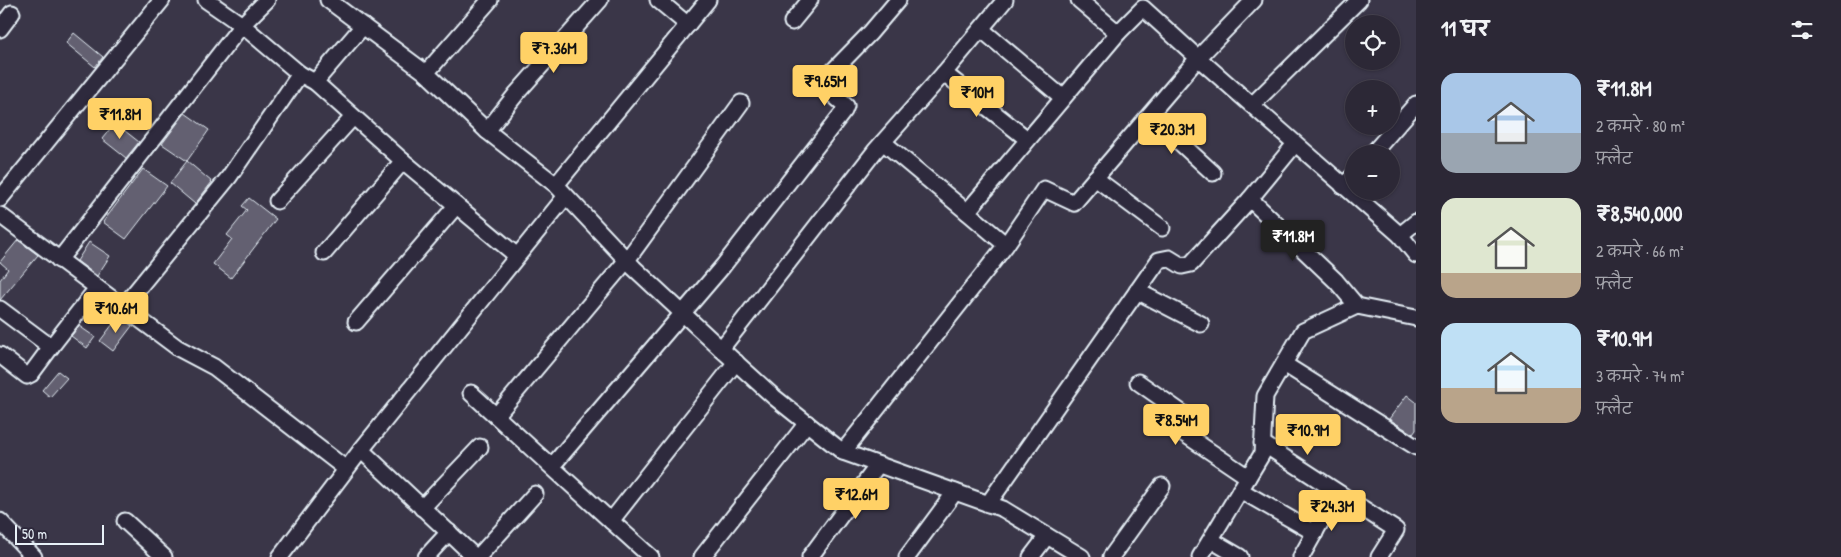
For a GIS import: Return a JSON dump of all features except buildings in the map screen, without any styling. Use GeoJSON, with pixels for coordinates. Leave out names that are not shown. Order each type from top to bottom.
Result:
{"type":"FeatureCollection","features":[{"type":"Feature","properties":{"kind":"street"},"geometry":{"type":"LineString","coordinates":[[0,198],[162,0]]}},
{"type":"Feature","properties":{"kind":"street"},"geometry":{"type":"LineString","coordinates":[[206,0],[242,25],[300,74],[315,82],[402,161],[517,256]]}},
{"type":"Feature","properties":{"kind":"street"},"geometry":{"type":"LineString","coordinates":[[59,260],[242,25],[267,0]]}},
{"type":"Feature","properties":{"kind":"street"},"geometry":{"type":"LineString","coordinates":[[328,0],[426,73],[487,131],[561,191],[627,260],[721,349],[774,397],[843,452],[1002,509],[1082,557]]}},
{"type":"Feature","properties":{"kind":"street"},"geometry":{"type":"LineString","coordinates":[[426,73],[490,0]]}},
{"type":"Feature","properties":{"kind":"street"},"geometry":{"type":"LineString","coordinates":[[487,131],[517,93],[600,0]]}},
{"type":"Feature","properties":{"kind":"street"},"geometry":{"type":"LineString","coordinates":[[658,0],[688,25]]}},
{"type":"Feature","properties":{"kind":"street"},"geometry":{"type":"LineString","coordinates":[[280,557],[346,469],[517,256],[561,191],[708,0]]}},
{"type":"Feature","properties":{"kind":"street"},"geometry":{"type":"LineString","coordinates":[[792,22],[810,0]]}},
{"type":"Feature","properties":{"kind":"street"},"geometry":{"type":"LineString","coordinates":[[552,466],[723,266],[844,110],[846,106],[824,87],[826,78],[870,33],[898,0]]}},
{"type":"Feature","properties":{"kind":"street"},"geometry":{"type":"LineString","coordinates":[[721,349],[883,142],[1005,0]]}},
{"type":"Feature","properties":{"kind":"street"},"geometry":{"type":"LineString","coordinates":[[1079,0],[1118,33]]}},
{"type":"Feature","properties":{"kind":"street"},"geometry":{"type":"LineString","coordinates":[[843,452],[1006,245],[1044,189],[1074,203],[1198,58],[1254,0]]}},
{"type":"Feature","properties":{"kind":"street"},"geometry":{"type":"LineString","coordinates":[[1252,106],[1359,0]]}},
{"type":"Feature","properties":{"kind":"street"},"geometry":{"type":"LineString","coordinates":[[967,212],[1118,33],[1148,4],[1198,58],[1400,235],[1416,255]]}},
{"type":"Feature","properties":{"kind":"street"},"geometry":{"type":"LineString","coordinates":[[0,30],[12,14]]}},
{"type":"Feature","properties":{"kind":"street"},"geometry":{"type":"LineString","coordinates":[[315,82],[363,26]]}},
{"type":"Feature","properties":{"kind":"street"},"geometry":{"type":"LineString","coordinates":[[981,29],[1063,98]]}},
{"type":"Feature","properties":{"kind":"street"},"geometry":{"type":"LineString","coordinates":[[944,73],[1027,139]]}},
{"type":"Feature","properties":{"kind":"street"},"geometry":{"type":"LineString","coordinates":[[122,307],[229,177],[300,74]]}},
{"type":"Feature","properties":{"kind":"street"},"geometry":{"type":"LineString","coordinates":[[496,416],[627,260],[741,103]]}},
{"type":"Feature","properties":{"kind":"street"},"geometry":{"type":"LineString","coordinates":[[1380,145],[1416,104]]}},
{"type":"Feature","properties":{"kind":"street"},"geometry":{"type":"LineString","coordinates":[[1150,114],[1214,173]]}},
{"type":"Feature","properties":{"kind":"street"},"geometry":{"type":"LineString","coordinates":[[277,201],[353,117]]}},
{"type":"Feature","properties":{"kind":"street"},"geometry":{"type":"LineString","coordinates":[[883,142],[1006,245]]}},
{"type":"Feature","properties":{"kind":"street"},"geometry":{"type":"LineString","coordinates":[[988,504],[1159,260],[1169,258],[1182,266],[1191,264],[1250,199],[1295,144]]}},
{"type":"Feature","properties":{"kind":"street"},"geometry":{"type":"LineString","coordinates":[[324,253],[402,161]]}},
{"type":"Feature","properties":{"kind":"street"},"geometry":{"type":"LineString","coordinates":[[1095,178],[1162,228]]}},
{"type":"Feature","properties":{"kind":"street"},"geometry":{"type":"LineString","coordinates":[[1250,199],[1336,281],[1357,306]]}},
{"type":"Feature","properties":{"kind":"street"},"geometry":{"type":"LineString","coordinates":[[356,322],[456,206]]}},
{"type":"Feature","properties":{"kind":"street"},"geometry":{"type":"LineString","coordinates":[[0,215],[178,348],[214,367],[346,469]]}},
{"type":"Feature","properties":{"kind":"street"},"geometry":{"type":"LineString","coordinates":[[1400,235],[1416,222]]}},
{"type":"Feature","properties":{"kind":"street"},"geometry":{"type":"LineString","coordinates":[[0,355],[27,376],[31,374],[97,288]]}},
{"type":"Feature","properties":{"kind":"street"},"geometry":{"type":"LineString","coordinates":[[1137,291],[1201,324]]}},
{"type":"Feature","properties":{"kind":"street"},"geometry":{"type":"LineString","coordinates":[[1200,557],[1262,454],[1265,396],[1303,331],[1357,306],[1416,318]]}},
{"type":"Feature","properties":{"kind":"street"},"geometry":{"type":"LineString","coordinates":[[0,309],[51,347]]}},
{"type":"Feature","properties":{"kind":"street"},"geometry":{"type":"LineString","coordinates":[[611,521],[736,362]]}},
{"type":"Feature","properties":{"kind":"street"},"geometry":{"type":"LineString","coordinates":[[1284,364],[1416,447]]}},
{"type":"Feature","properties":{"kind":"street"},"geometry":{"type":"LineString","coordinates":[[1138,382],[1185,415],[1177,429],[1244,483],[1315,533]]}},
{"type":"Feature","properties":{"kind":"street"},"geometry":{"type":"LineString","coordinates":[[470,393],[651,557]]}},
{"type":"Feature","properties":{"kind":"street"},"geometry":{"type":"LineString","coordinates":[[702,557],[807,423]]}},
{"type":"Feature","properties":{"kind":"street"},"geometry":{"type":"LineString","coordinates":[[1262,443],[1396,530],[1379,557]]}},
{"type":"Feature","properties":{"kind":"street"},"geometry":{"type":"LineString","coordinates":[[422,508],[480,446]]}},
{"type":"Feature","properties":{"kind":"street"},"geometry":{"type":"LineString","coordinates":[[361,450],[476,557],[535,494]]}},
{"type":"Feature","properties":{"kind":"street"},"geometry":{"type":"LineString","coordinates":[[810,557],[878,465]]}},
{"type":"Feature","properties":{"kind":"street"},"geometry":{"type":"LineString","coordinates":[[1111,557],[1162,486]]}},
{"type":"Feature","properties":{"kind":"street"},"geometry":{"type":"LineString","coordinates":[[907,557],[955,492]]}},
{"type":"Feature","properties":{"kind":"street"},"geometry":{"type":"LineString","coordinates":[[1301,557],[1337,493]]}},
{"type":"Feature","properties":{"kind":"street"},"geometry":{"type":"LineString","coordinates":[[0,521],[34,557]]}},
{"type":"Feature","properties":{"kind":"street"},"geometry":{"type":"LineString","coordinates":[[125,521],[164,557]]}},
{"type":"Feature","properties":{"kind":"street"},"geometry":{"type":"LineString","coordinates":[[426,557],[449,532]]}},
{"type":"Feature","properties":{"kind":"street"},"geometry":{"type":"LineString","coordinates":[[1031,557],[1047,536]]}},
{"type":"Feature","properties":{"kind":"street"},"geometry":{"type":"LineString","coordinates":[[1211,540],[1240,557]]}}]}
